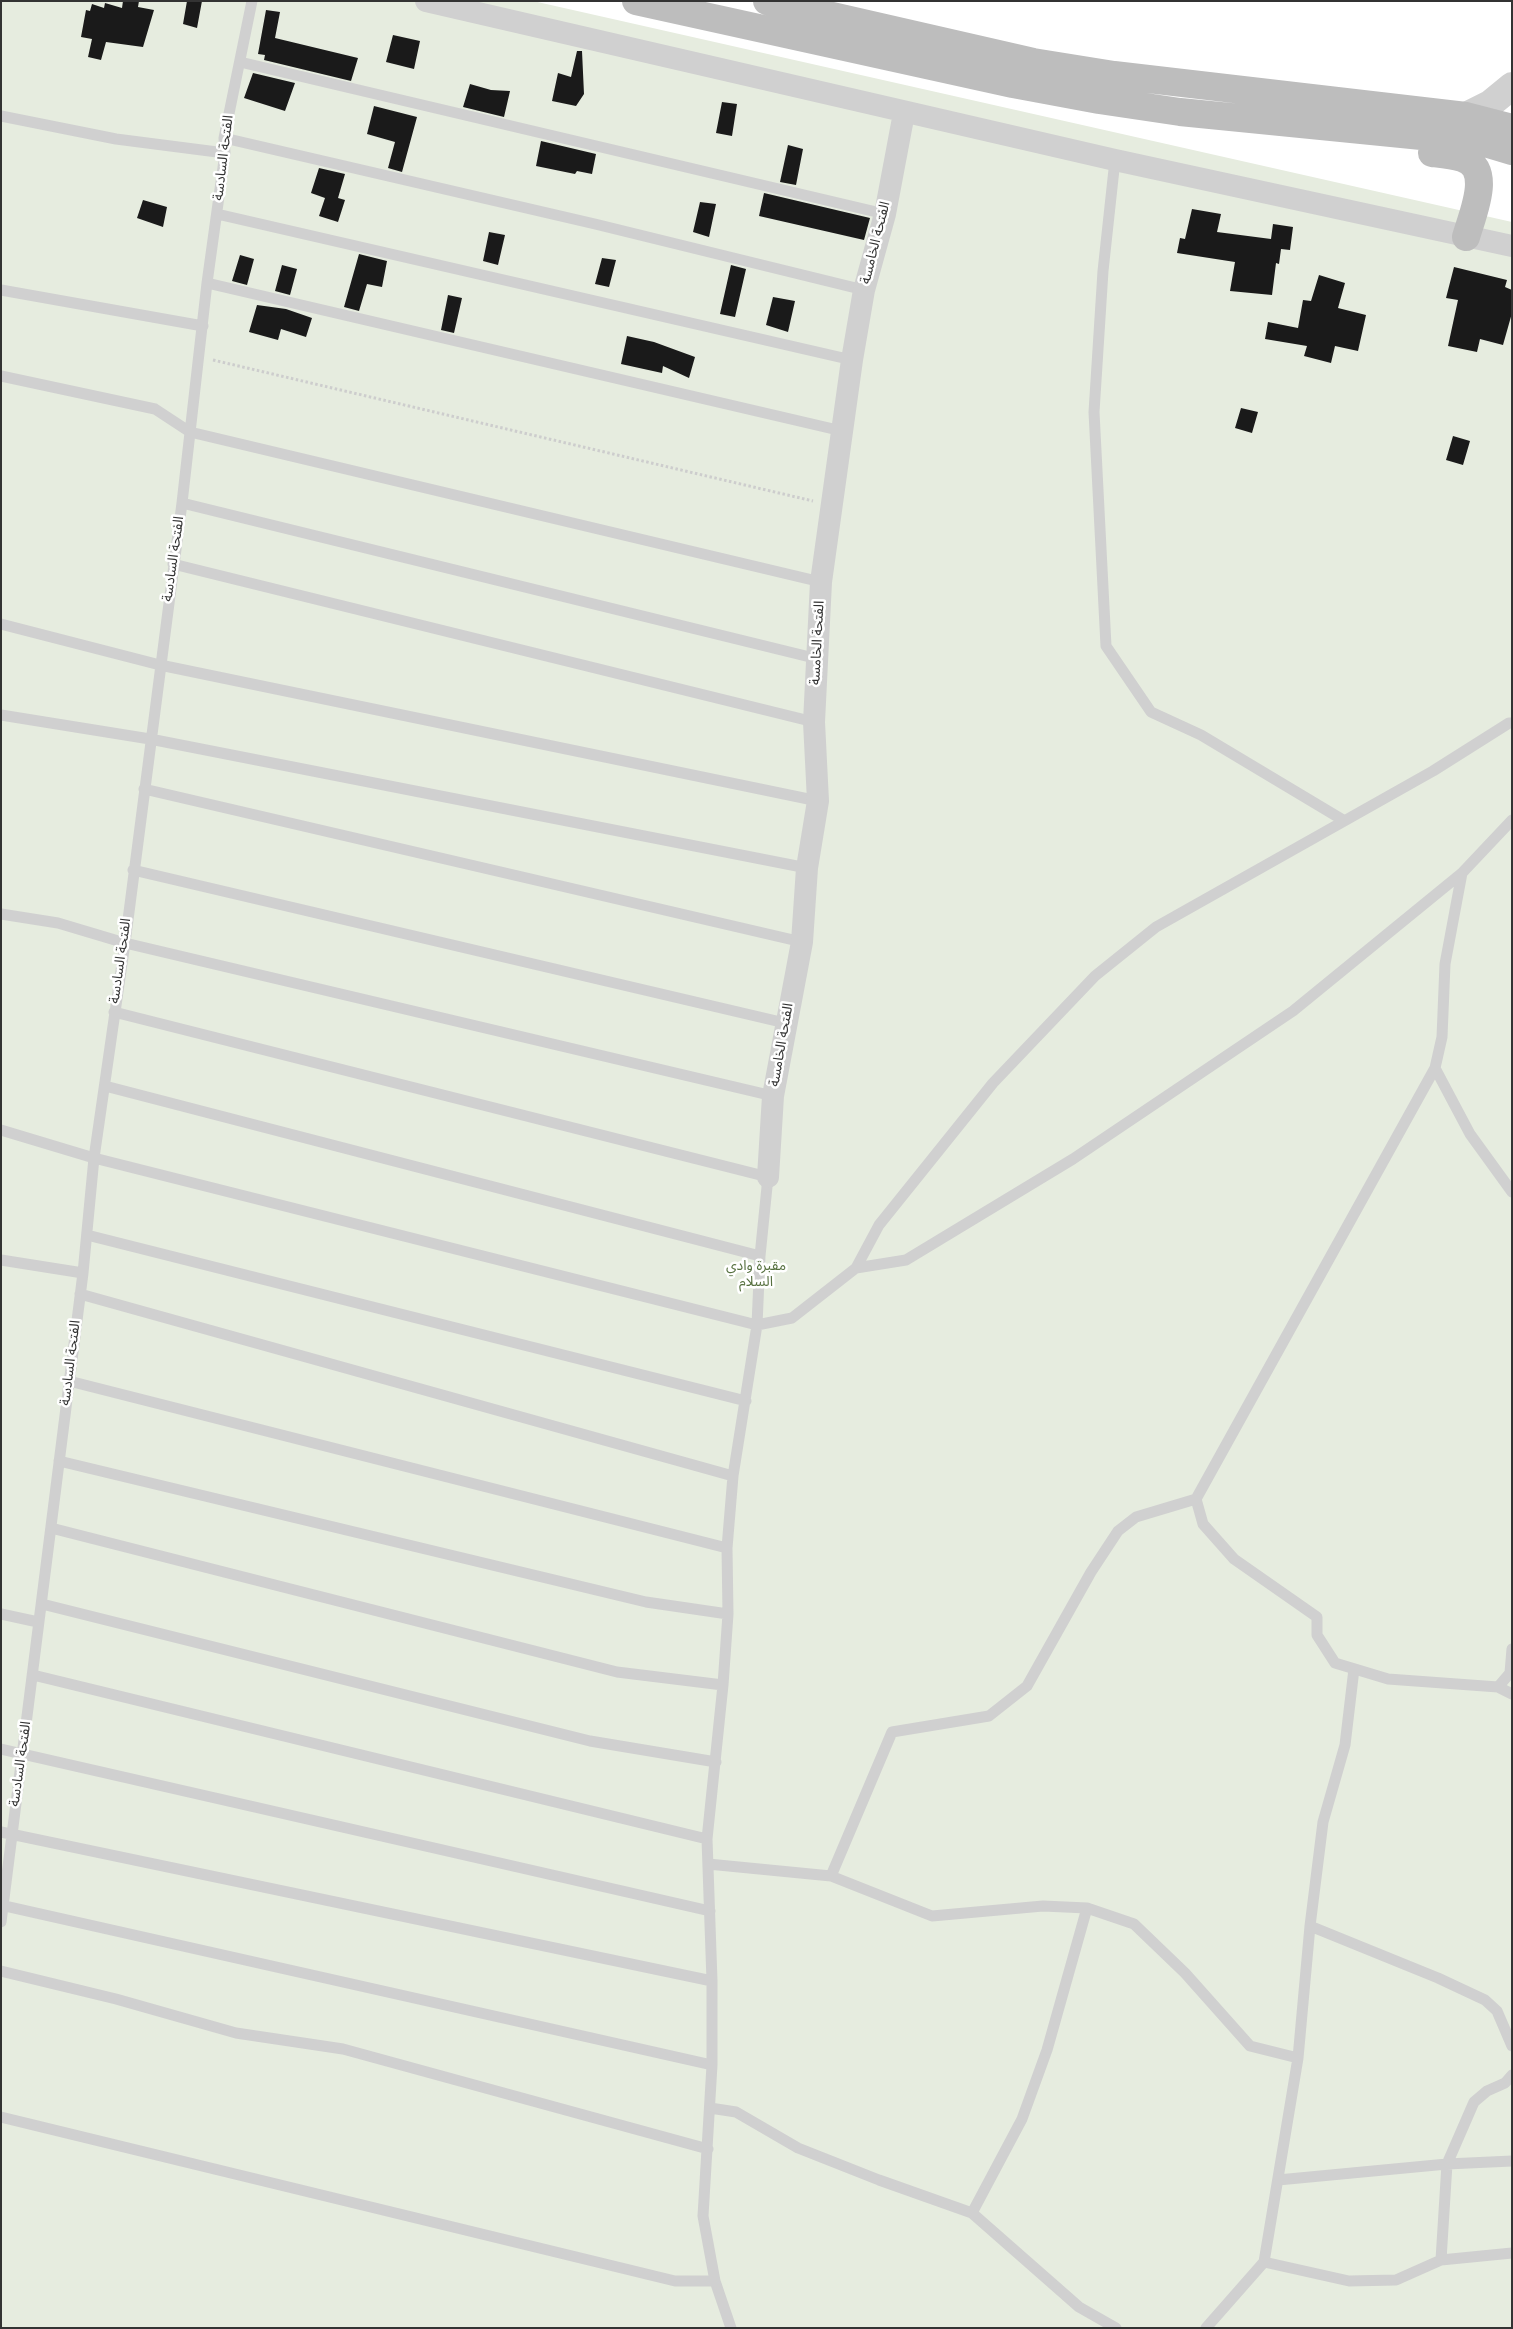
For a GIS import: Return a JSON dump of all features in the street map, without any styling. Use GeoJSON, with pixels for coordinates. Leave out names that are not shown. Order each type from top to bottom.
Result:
{"type":"FeatureCollection","features":[{"type":"Feature","properties":{"kind":"main road"},"geometry":{"type":"LineString","coordinates":[[636,1],[1013,84],[1099,100],[1180,112],[1482,142],[1512,151]]}},
{"type":"Feature","properties":{"kind":"main road"},"geometry":{"type":"LineString","coordinates":[[768,1],[1033,62],[1114,75],[1466,116],[1512,128]]}},
{"type":"Feature","properties":{"kind":"main road"},"geometry":{"type":"LineString","coordinates":[[1383,131],[1404,145],[1462,158],[1474,166],[1480,179],[1480,186],[1466,237]]}},
{"type":"Feature","properties":{"kind":"street"},"geometry":{"type":"LineString","coordinates":[[426,1],[904,113],[1512,246]]}},
{"type":"Feature","properties":{"kind":"street"},"geometry":{"type":"LineString","coordinates":[[1466,116],[1490,104],[1512,86]]}},
{"type":"Feature","properties":{"kind":"street","name":"الفتحة الخامسة"},"geometry":{"type":"LineString","coordinates":[[768,1176],[773,1096],[785,1024],[802,942],[807,868],[818,801],[814,722],[821,582],[852,360],[864,290],[885,214],[904,113]]}},
{"type":"Feature","properties":{"kind":"lane","name":"الفتحة السادسة"},"geometry":{"type":"LineString","coordinates":[[1,1922],[6,1833],[22,1754],[33,1676],[38,1622],[52,1528],[83,1273],[94,1158],[125,943],[182,503],[200,358],[207,283],[226,153],[224,138],[252,1]]}},
{"type":"Feature","properties":{"kind":"lane"},"geometry":{"type":"LineString","coordinates":[[240,62],[885,214]]}},
{"type":"Feature","properties":{"kind":"lane"},"geometry":{"type":"LineString","coordinates":[[1,116],[116,139],[226,153]]}},
{"type":"Feature","properties":{"kind":"lane"},"geometry":{"type":"LineString","coordinates":[[224,138],[596,224],[864,290]]}},
{"type":"Feature","properties":{"kind":"lane"},"geometry":{"type":"LineString","coordinates":[[1115,160],[1103,271],[1094,412],[1106,646],[1151,712],[1201,735],[1343,820]]}},
{"type":"Feature","properties":{"kind":"lane"},"geometry":{"type":"LineString","coordinates":[[217,214],[852,360]]}},
{"type":"Feature","properties":{"kind":"lane"},"geometry":{"type":"LineString","coordinates":[[207,283],[842,431]]}},
{"type":"Feature","properties":{"kind":"lane"},"geometry":{"type":"LineString","coordinates":[[1,290],[203,326]]}},
{"type":"Feature","properties":{"kind":"lane"},"geometry":{"type":"LineString","coordinates":[[1,376],[156,409],[190,432],[821,582]]}},
{"type":"Feature","properties":{"kind":"lane"},"geometry":{"type":"LineString","coordinates":[[182,503],[818,659]]}},
{"type":"Feature","properties":{"kind":"lane"},"geometry":{"type":"LineString","coordinates":[[173,564],[814,722]]}},
{"type":"Feature","properties":{"kind":"lane"},"geometry":{"type":"LineString","coordinates":[[1,624],[160,665],[818,801]]}},
{"type":"Feature","properties":{"kind":"lane"},"geometry":{"type":"LineString","coordinates":[[1,715],[150,739],[807,868]]}},
{"type":"Feature","properties":{"kind":"lane"},"geometry":{"type":"LineString","coordinates":[[1,1130],[94,1158],[757,1325],[792,1318],[856,1268],[879,1225],[993,1084],[1095,976],[1156,927],[1433,771],[1509,722],[1512,723]]}},
{"type":"Feature","properties":{"kind":"lane"},"geometry":{"type":"LineString","coordinates":[[144,789],[802,942]]}},
{"type":"Feature","properties":{"kind":"lane"},"geometry":{"type":"LineString","coordinates":[[856,1268],[906,1260],[1073,1159],[1293,1011],[1462,873],[1512,820]]}},
{"type":"Feature","properties":{"kind":"lane"},"geometry":{"type":"LineString","coordinates":[[133,870],[785,1024]]}},
{"type":"Feature","properties":{"kind":"lane"},"geometry":{"type":"LineString","coordinates":[[830,1876],[892,1732],[989,1716],[1027,1686],[1091,1572],[1118,1531],[1136,1517],[1196,1499],[1435,1068],[1442,1036],[1445,964],[1462,873]]}},
{"type":"Feature","properties":{"kind":"lane"},"geometry":{"type":"LineString","coordinates":[[1,914],[58,923],[125,943],[773,1096]]}},
{"type":"Feature","properties":{"kind":"lane"},"geometry":{"type":"LineString","coordinates":[[114,1012],[768,1176],[760,1256],[757,1325],[733,1476],[727,1548],[728,1614],[716,1762],[706,1839],[712,1981],[712,2065],[703,2216],[714,2281],[731,2328]]}},
{"type":"Feature","properties":{"kind":"lane"},"geometry":{"type":"LineString","coordinates":[[1435,1068],[1470,1134],[1512,1192]]}},
{"type":"Feature","properties":{"kind":"lane"},"geometry":{"type":"LineString","coordinates":[[105,1086],[760,1256]]}},
{"type":"Feature","properties":{"kind":"lane"},"geometry":{"type":"LineString","coordinates":[[87,1235],[746,1401]]}},
{"type":"Feature","properties":{"kind":"lane"},"geometry":{"type":"LineString","coordinates":[[1,1260],[83,1273]]}},
{"type":"Feature","properties":{"kind":"lane"},"geometry":{"type":"LineString","coordinates":[[80,1294],[733,1476]]}},
{"type":"Feature","properties":{"kind":"lane"},"geometry":{"type":"LineString","coordinates":[[69,1381],[727,1548]]}},
{"type":"Feature","properties":{"kind":"lane"},"geometry":{"type":"LineString","coordinates":[[59,1460],[646,1602],[728,1614]]}},
{"type":"Feature","properties":{"kind":"lane"},"geometry":{"type":"LineString","coordinates":[[1196,1499],[1203,1524],[1234,1558],[1316,1617],[1317,1635],[1335,1663],[1388,1679],[1498,1687],[1512,1694]]}},
{"type":"Feature","properties":{"kind":"lane"},"geometry":{"type":"LineString","coordinates":[[52,1528],[617,1672],[722,1685]]}},
{"type":"Feature","properties":{"kind":"lane"},"geometry":{"type":"LineString","coordinates":[[42,1604],[590,1741],[716,1762]]}},
{"type":"Feature","properties":{"kind":"lane"},"geometry":{"type":"LineString","coordinates":[[1,1614],[38,1622]]}},
{"type":"Feature","properties":{"kind":"lane"},"geometry":{"type":"LineString","coordinates":[[1498,1687],[1510,1673],[1512,1649]]}},
{"type":"Feature","properties":{"kind":"lane"},"geometry":{"type":"LineString","coordinates":[[1206,2328],[1264,2262],[1298,2058],[1310,1926],[1323,1822],[1345,1745],[1354,1669]]}},
{"type":"Feature","properties":{"kind":"lane"},"geometry":{"type":"LineString","coordinates":[[33,1676],[706,1839]]}},
{"type":"Feature","properties":{"kind":"lane"},"geometry":{"type":"LineString","coordinates":[[1,1749],[710,1911]]}},
{"type":"Feature","properties":{"kind":"lane"},"geometry":{"type":"LineString","coordinates":[[6,1833],[712,1981]]}},
{"type":"Feature","properties":{"kind":"lane"},"geometry":{"type":"LineString","coordinates":[[708,1864],[830,1876],[932,1916],[1044,1906],[1087,1908],[1134,1924],[1185,1973],[1250,2046],[1298,2058]]}},
{"type":"Feature","properties":{"kind":"lane"},"geometry":{"type":"LineString","coordinates":[[2,1905],[712,2065]]}},
{"type":"Feature","properties":{"kind":"lane"},"geometry":{"type":"LineString","coordinates":[[972,2213],[1022,2119],[1047,2050],[1087,1908]]}},
{"type":"Feature","properties":{"kind":"lane"},"geometry":{"type":"LineString","coordinates":[[1310,1926],[1438,1978],[1485,2000],[1497,2011],[1512,2046]]}},
{"type":"Feature","properties":{"kind":"lane"},"geometry":{"type":"LineString","coordinates":[[1,1971],[116,1999],[236,2033],[343,2049],[708,2149]]}},
{"type":"Feature","properties":{"kind":"lane"},"geometry":{"type":"LineString","coordinates":[[1441,2260],[1447,2164],[1474,2102],[1488,2091],[1505,2083],[1512,2075]]}},
{"type":"Feature","properties":{"kind":"lane"},"geometry":{"type":"LineString","coordinates":[[710,2108],[736,2112],[798,2148],[879,2180],[972,2213],[1079,2307],[1116,2328]]}},
{"type":"Feature","properties":{"kind":"lane"},"geometry":{"type":"LineString","coordinates":[[1,2117],[675,2281],[714,2281]]}},
{"type":"Feature","properties":{"kind":"lane"},"geometry":{"type":"LineString","coordinates":[[1278,2180],[1447,2164],[1512,2160]]}},
{"type":"Feature","properties":{"kind":"lane"},"geometry":{"type":"LineString","coordinates":[[1264,2262],[1349,2281],[1396,2280],[1441,2260],[1512,2253]]}},
{"type":"Feature","properties":{"kind":"path"},"geometry":{"type":"LineString","coordinates":[[200,358],[832,506]]}},
{"type":"Feature","properties":{"kind":"green space","name":"مقبرة وادي السلام"},"geometry":{"type":"Polygon","coordinates":[[[1,1],[533,1],[1512,222],[1512,2328],[1,2328],[1,1]]]}},
{"type":"Feature","properties":{"kind":"building"},"geometry":{"type":"Polygon","coordinates":[[[123,1],[139,1],[138,7],[154,10],[143,47],[106,42],[101,60],[88,57],[92,39],[81,37],[86,10],[90,11],[92,4],[104,8],[105,3],[122,8],[123,1]]]}},
{"type":"Feature","properties":{"kind":"building"},"geometry":{"type":"Polygon","coordinates":[[[187,1],[202,1],[197,28],[183,24],[187,1]]]}},
{"type":"Feature","properties":{"kind":"building"},"geometry":{"type":"Polygon","coordinates":[[[266,10],[280,12],[275,38],[358,58],[351,81],[264,60],[265,55],[258,54],[266,10]]]}},
{"type":"Feature","properties":{"kind":"building"},"geometry":{"type":"Polygon","coordinates":[[[393,35],[420,41],[414,69],[386,62],[393,35]]]}},
{"type":"Feature","properties":{"kind":"building"},"geometry":{"type":"Polygon","coordinates":[[[577,51],[582,51],[584,94],[576,106],[552,101],[558,73],[571,77],[577,51]]]}},
{"type":"Feature","properties":{"kind":"building"},"geometry":{"type":"Polygon","coordinates":[[[253,73],[295,83],[285,111],[244,98],[253,73]]]}},
{"type":"Feature","properties":{"kind":"building"},"geometry":{"type":"Polygon","coordinates":[[[470,84],[491,90],[510,91],[504,117],[463,107],[470,84]]]}},
{"type":"Feature","properties":{"kind":"building"},"geometry":{"type":"Polygon","coordinates":[[[722,102],[737,104],[732,136],[716,133],[722,102]]]}},
{"type":"Feature","properties":{"kind":"building"},"geometry":{"type":"Polygon","coordinates":[[[374,106],[417,117],[402,172],[388,168],[395,142],[367,134],[374,106]]]}},
{"type":"Feature","properties":{"kind":"building"},"geometry":{"type":"Polygon","coordinates":[[[541,141],[596,154],[592,174],[577,171],[575,174],[536,166],[541,141]]]}},
{"type":"Feature","properties":{"kind":"building"},"geometry":{"type":"Polygon","coordinates":[[[788,145],[803,149],[796,185],[780,182],[788,145]]]}},
{"type":"Feature","properties":{"kind":"building"},"geometry":{"type":"Polygon","coordinates":[[[319,168],[345,174],[338,198],[345,200],[338,222],[319,216],[325,198],[311,193],[319,168]]]}},
{"type":"Feature","properties":{"kind":"building"},"geometry":{"type":"Polygon","coordinates":[[[764,193],[870,218],[864,240],[759,216],[764,193]]]}},
{"type":"Feature","properties":{"kind":"building"},"geometry":{"type":"Polygon","coordinates":[[[143,200],[167,207],[163,227],[137,218],[143,200]]]}},
{"type":"Feature","properties":{"kind":"building"},"geometry":{"type":"Polygon","coordinates":[[[700,202],[716,204],[709,237],[693,232],[700,202]]]}},
{"type":"Feature","properties":{"kind":"building"},"geometry":{"type":"Polygon","coordinates":[[[1192,209],[1221,214],[1217,232],[1271,239],[1273,224],[1293,227],[1290,250],[1281,249],[1279,264],[1276,263],[1272,295],[1230,291],[1235,262],[1177,253],[1180,238],[1185,239],[1192,209]]]}},
{"type":"Feature","properties":{"kind":"building"},"geometry":{"type":"Polygon","coordinates":[[[489,232],[505,235],[498,265],[483,261],[489,232]]]}},
{"type":"Feature","properties":{"kind":"building"},"geometry":{"type":"Polygon","coordinates":[[[359,254],[387,261],[382,287],[367,284],[359,311],[344,307],[359,254]]]}},
{"type":"Feature","properties":{"kind":"building"},"geometry":{"type":"Polygon","coordinates":[[[240,255],[254,259],[247,285],[232,281],[240,255]]]}},
{"type":"Feature","properties":{"kind":"building"},"geometry":{"type":"Polygon","coordinates":[[[602,258],[616,260],[609,287],[595,284],[602,258]]]}},
{"type":"Feature","properties":{"kind":"building"},"geometry":{"type":"Polygon","coordinates":[[[282,265],[297,269],[290,295],[275,291],[282,265]]]}},
{"type":"Feature","properties":{"kind":"building"},"geometry":{"type":"Polygon","coordinates":[[[731,265],[746,269],[735,317],[720,314],[731,265]]]}},
{"type":"Feature","properties":{"kind":"building"},"geometry":{"type":"Polygon","coordinates":[[[1454,267],[1507,280],[1505,287],[1512,290],[1512,313],[1503,345],[1480,339],[1477,352],[1448,346],[1458,300],[1446,298],[1454,267]]]}},
{"type":"Feature","properties":{"kind":"building"},"geometry":{"type":"Polygon","coordinates":[[[1319,275],[1345,283],[1338,308],[1366,315],[1358,351],[1335,346],[1331,363],[1304,356],[1307,346],[1265,339],[1268,322],[1298,328],[1303,300],[1311,301],[1319,275]]]}},
{"type":"Feature","properties":{"kind":"building"},"geometry":{"type":"Polygon","coordinates":[[[448,295],[462,298],[454,333],[441,330],[448,295]]]}},
{"type":"Feature","properties":{"kind":"building"},"geometry":{"type":"Polygon","coordinates":[[[773,297],[795,301],[788,332],[766,325],[773,297]]]}},
{"type":"Feature","properties":{"kind":"building"},"geometry":{"type":"Polygon","coordinates":[[[257,305],[286,309],[312,318],[306,337],[281,329],[278,340],[249,332],[257,305]]]}},
{"type":"Feature","properties":{"kind":"building"},"geometry":{"type":"Polygon","coordinates":[[[627,336],[654,342],[695,357],[689,378],[663,366],[662,373],[621,364],[627,336]]]}},
{"type":"Feature","properties":{"kind":"building"},"geometry":{"type":"Polygon","coordinates":[[[1241,408],[1258,412],[1252,433],[1235,428],[1241,408]]]}},
{"type":"Feature","properties":{"kind":"building"},"geometry":{"type":"Polygon","coordinates":[[[1453,436],[1470,441],[1463,465],[1446,460],[1453,436]]]}}]}
